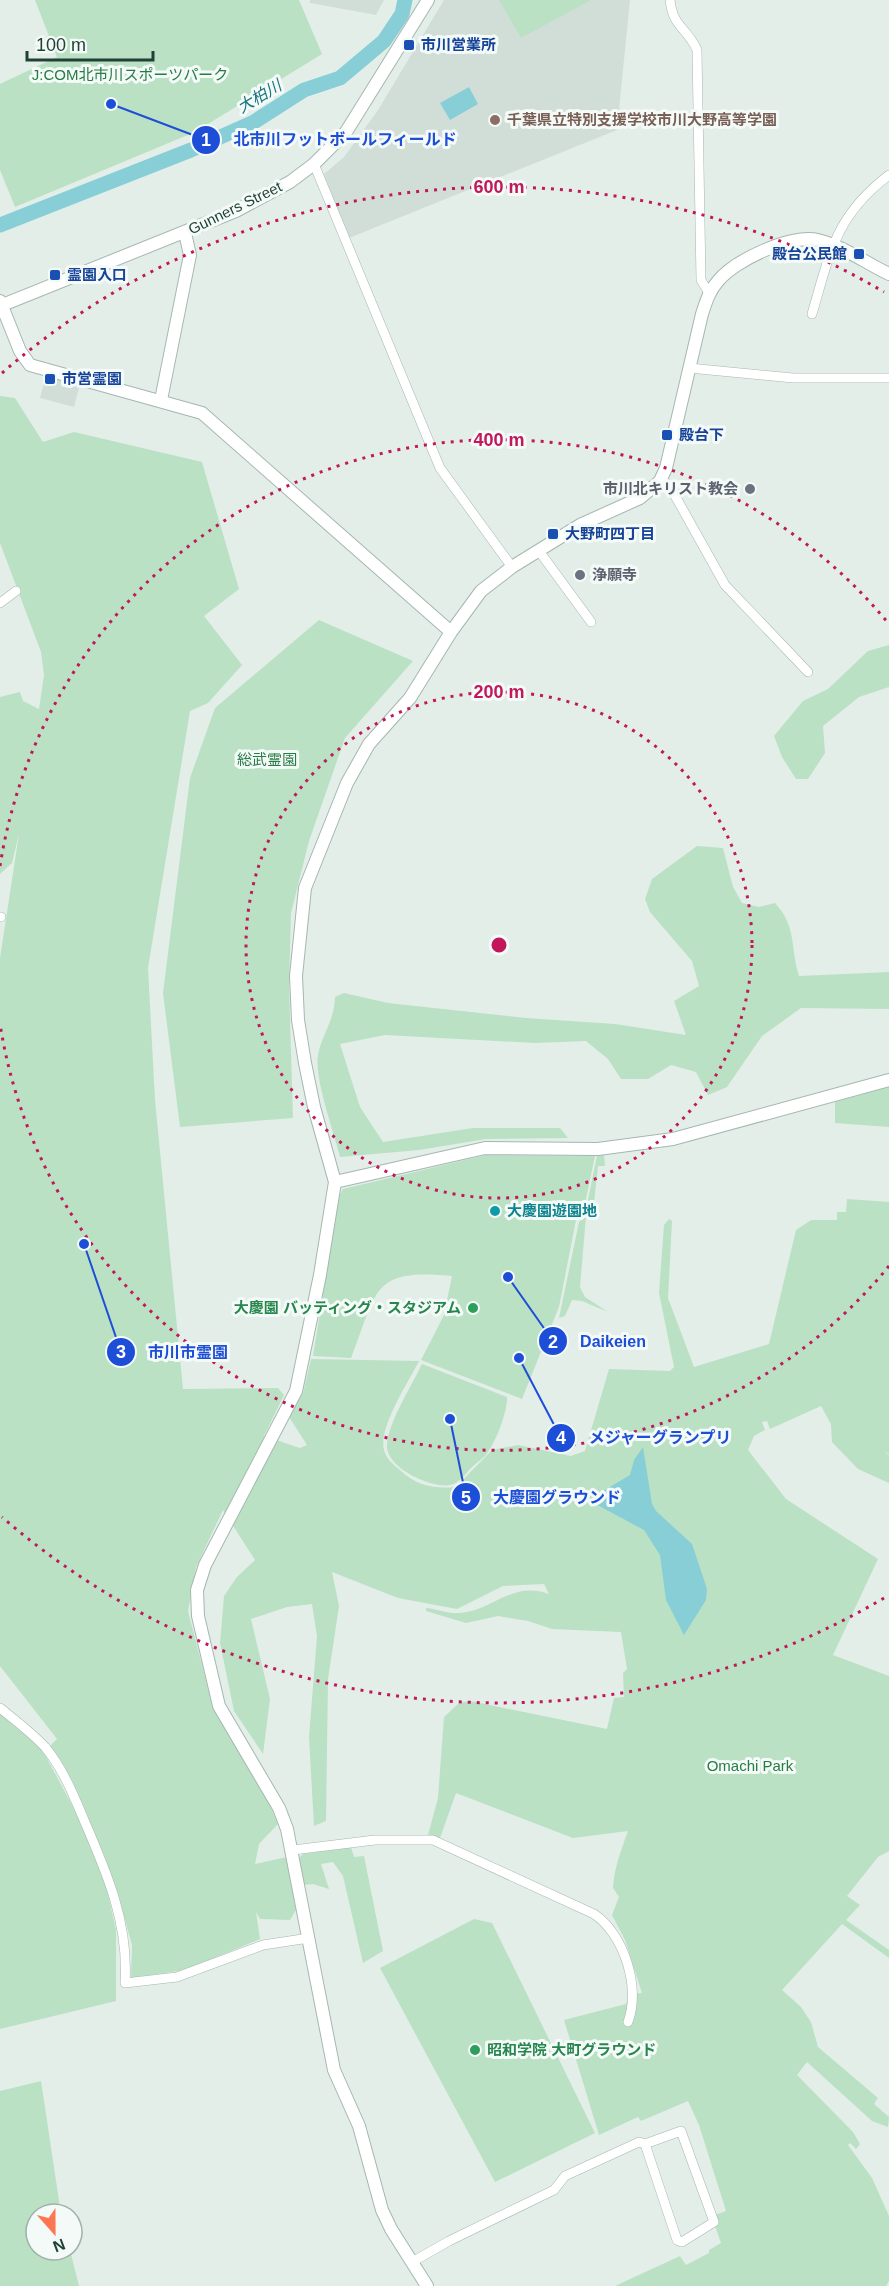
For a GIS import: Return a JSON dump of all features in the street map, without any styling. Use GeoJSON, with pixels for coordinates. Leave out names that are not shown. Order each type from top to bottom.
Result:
{"type":"FeatureCollection","features":[{"type":"Feature","properties":{"kind":"street","name":"Gunners Street"},"geometry":{"type":"LineString","coordinates":[[1,304],[185,233],[267,196],[314,164],[346,132],[428,0]]}},
{"type":"Feature","properties":{"kind":"street"},"geometry":{"type":"LineString","coordinates":[[670,0],[674,21],[692,39],[697,50],[701,280],[709,293]]}},
{"type":"Feature","properties":{"kind":"street"},"geometry":{"type":"LineString","coordinates":[[314,164],[440,468],[512,567]]}},
{"type":"Feature","properties":{"kind":"street"},"geometry":{"type":"LineString","coordinates":[[812,314],[832,245],[852,210],[889,175]]}},
{"type":"Feature","properties":{"kind":"street"},"geometry":{"type":"LineString","coordinates":[[161,400],[190,255],[185,233]]}},
{"type":"Feature","properties":{"kind":"street"},"geometry":{"type":"LineString","coordinates":[[427,2286],[391,2229],[377,2198],[359,2126],[334,2070],[293,1850],[279,1808],[219,1706],[198,1616],[197,1590],[205,1565],[296,1391],[320,1275],[335,1182],[314,1107],[298,1020],[296,976],[305,888],[356,764],[369,744],[410,698],[451,632],[481,591],[512,567],[580,525],[640,498],[660,480],[666,468],[709,293],[719,279],[739,264],[783,243],[801,239],[832,245],[889,274]]}},
{"type":"Feature","properties":{"kind":"street"},"geometry":{"type":"LineString","coordinates":[[1,304],[20,351],[30,365],[161,400],[196,411],[211,420],[451,632]]}},
{"type":"Feature","properties":{"kind":"street"},"geometry":{"type":"LineString","coordinates":[[689,368],[794,378],[889,378]]}},
{"type":"Feature","properties":{"kind":"street"},"geometry":{"type":"LineString","coordinates":[[660,480],[669,485],[725,585],[808,672]]}},
{"type":"Feature","properties":{"kind":"street"},"geometry":{"type":"LineString","coordinates":[[539,551],[591,622]]}},
{"type":"Feature","properties":{"kind":"street"},"geometry":{"type":"LineString","coordinates":[[0,603],[16,591]]}},
{"type":"Feature","properties":{"kind":"street"},"geometry":{"type":"LineString","coordinates":[[335,1182],[485,1148],[598,1149],[673,1139],[889,1080]]}},
{"type":"Feature","properties":{"kind":"street"},"geometry":{"type":"LineString","coordinates":[[0,1708],[45,1747],[75,1799],[108,1875],[121,1917],[125,1983],[177,1977],[263,1945],[309,1938]]}},
{"type":"Feature","properties":{"kind":"street"},"geometry":{"type":"LineString","coordinates":[[293,1850],[375,1840],[415,1838],[433,1840],[594,1914],[614,1933],[631,1980],[633,2011],[628,2022]]}},
{"type":"Feature","properties":{"kind":"street"},"geometry":{"type":"LineString","coordinates":[[412,2262],[448,2241],[554,2190],[564,2176],[639,2142],[645,2144],[681,2131],[714,2222],[682,2242],[677,2240],[645,2144]]}},
{"type":"Feature","properties":{"kind":"shaded area"},"geometry":{"type":"Polygon","coordinates":[[[310,0],[384,0],[376,15],[310,3],[310,0]]]}},
{"type":"Feature","properties":{"kind":"shaded area","name":"千葉県立特別支援学校市川大野高等学園"},"geometry":{"type":"Polygon","coordinates":[[[444,0],[630,0],[617,130],[349,238],[324,174],[344,157],[378,110],[444,0]]]}},
{"type":"Feature","properties":{"kind":"shaded area"},"geometry":{"type":"Polygon","coordinates":[[[46,375],[80,384],[74,407],[40,398],[46,375]]]}},
{"type":"Feature","properties":{"kind":"green space","name":"J:COM北市川スポーツパーク"},"geometry":{"type":"Polygon","coordinates":[[[35,0],[299,0],[322,54],[195,132],[15,207],[0,170],[0,84],[57,57],[35,0]]]}},
{"type":"Feature","properties":{"kind":"green space"},"geometry":{"type":"Polygon","coordinates":[[[499,0],[591,0],[521,38],[499,0]]]}},
{"type":"Feature","properties":{"kind":"green space","name":"Omachi Park"},"geometry":{"type":"Polygon","coordinates":[[[0,396],[15,398],[43,442],[74,432],[202,462],[239,589],[204,616],[242,665],[208,703],[190,711],[148,968],[155,1100],[183,1389],[278,1388],[284,1395],[264,1436],[300,1448],[307,1445],[289,1417],[303,1393],[311,1359],[419,1361],[390,1417],[383,1441],[384,1450],[391,1462],[413,1480],[434,1487],[456,1487],[492,1450],[518,1445],[571,1456],[585,1451],[609,1369],[670,1371],[674,1367],[659,1293],[664,1225],[669,1219],[672,1221],[668,1298],[694,1367],[769,1344],[796,1230],[811,1220],[837,1220],[837,1212],[846,1212],[847,1199],[889,1202],[889,1454],[883,1451],[889,1455],[889,1483],[858,1469],[832,1442],[831,1424],[821,1406],[770,1429],[767,1421],[762,1422],[765,1430],[754,1436],[748,1450],[786,1499],[878,1559],[833,1655],[889,1676],[889,1851],[878,1857],[847,1896],[860,1905],[846,1920],[889,1950],[889,1958],[842,1924],[782,1990],[801,2007],[811,2022],[818,2047],[878,2098],[874,2104],[889,2117],[888,2127],[872,2121],[807,2062],[797,2075],[853,2132],[860,2144],[856,2149],[850,2143],[848,2145],[872,2178],[889,2216],[889,2281],[886,2286],[615,2286],[680,2256],[686,2265],[709,2253],[709,2250],[721,2243],[715,2226],[715,2215],[726,2211],[699,2125],[688,2101],[641,2121],[638,2117],[599,2135],[564,2020],[626,2004],[629,1994],[642,1993],[625,1940],[612,1915],[619,1897],[613,1888],[615,1874],[628,1831],[573,1838],[456,1793],[440,1838],[428,1835],[438,1798],[444,1717],[459,1703],[470,1701],[607,1729],[614,1698],[624,1697],[623,1673],[627,1669],[621,1632],[552,1629],[528,1621],[498,1616],[466,1623],[426,1611],[426,1608],[459,1613],[481,1608],[524,1591],[549,1594],[544,1584],[503,1586],[457,1609],[398,1598],[332,1572],[339,1606],[328,1679],[326,1821],[314,1826],[309,1737],[317,1636],[312,1604],[287,1607],[251,1619],[270,1699],[263,1754],[234,1711],[220,1643],[224,1596],[237,1577],[255,1560],[223,1510],[196,1567],[188,1611],[212,1704],[267,1799],[278,1824],[259,1844],[255,1864],[287,1857],[296,1910],[290,1920],[260,1919],[256,1912],[260,1939],[185,1970],[131,1978],[132,1945],[118,1894],[81,1805],[49,1747],[57,1739],[0,1666],[0,958],[19,834],[12,863],[0,874],[0,697],[20,692],[23,701],[39,709],[44,675],[41,652],[0,543],[0,396]]]}},
{"type":"Feature","properties":{"kind":"green space","name":"総武霊園"},"geometry":{"type":"Polygon","coordinates":[[[319,620],[413,661],[345,738],[309,841],[291,913],[289,985],[293,1118],[180,1127],[163,993],[190,778],[215,708],[319,620]]]}},
{"type":"Feature","properties":{"kind":"green space"},"geometry":{"type":"Polygon","coordinates":[[[889,645],[889,687],[859,697],[823,726],[825,753],[808,779],[796,779],[782,757],[774,736],[803,701],[828,689],[868,651],[889,645]]]}},
{"type":"Feature","properties":{"kind":"green space"},"geometry":{"type":"Polygon","coordinates":[[[697,846],[723,848],[733,887],[742,903],[759,907],[775,903],[787,920],[790,929],[799,976],[889,972],[889,1009],[801,1008],[762,1036],[727,1087],[708,1095],[696,1072],[671,1065],[648,1079],[621,1079],[608,1059],[586,1041],[534,1043],[385,1035],[340,1044],[360,1107],[383,1142],[473,1128],[560,1128],[568,1138],[486,1139],[419,1150],[340,1157],[319,1078],[318,1055],[332,1014],[335,997],[344,993],[388,1003],[526,1018],[615,1024],[686,1035],[674,1001],[699,986],[692,961],[650,912],[645,899],[652,879],[697,846]]]}},
{"type":"Feature","properties":{"kind":"green space"},"geometry":{"type":"Polygon","coordinates":[[[889,1087],[889,1127],[835,1123],[835,1102],[889,1087]]]}},
{"type":"Feature","properties":{"kind":"green space"},"geometry":{"type":"Polygon","coordinates":[[[486,1155],[595,1156],[583,1213],[576,1220],[559,1307],[522,1399],[421,1360],[444,1315],[452,1276],[425,1274],[405,1276],[391,1281],[381,1289],[373,1301],[351,1358],[313,1356],[339,1196],[343,1189],[486,1155]]]}},
{"type":"Feature","properties":{"kind":"green space"},"geometry":{"type":"Polygon","coordinates":[[[604,1155],[605,1166],[598,1166],[593,1212],[586,1216],[580,1287],[585,1297],[608,1312],[582,1301],[572,1300],[565,1316],[559,1318],[579,1222],[585,1214],[597,1156],[604,1155]]]}},
{"type":"Feature","properties":{"kind":"green space"},"geometry":{"type":"Polygon","coordinates":[[[422,1364],[507,1397],[503,1419],[489,1451],[459,1480],[450,1485],[432,1484],[410,1475],[393,1461],[388,1453],[387,1444],[392,1425],[422,1364]]]}},
{"type":"Feature","properties":{"kind":"green space"},"geometry":{"type":"Polygon","coordinates":[[[0,1711],[42,1749],[81,1822],[106,1885],[116,1930],[116,2001],[0,2029],[0,1711]]]}},
{"type":"Feature","properties":{"kind":"green space"},"geometry":{"type":"Polygon","coordinates":[[[351,1847],[354,1857],[364,1856],[383,1951],[363,1963],[343,1876],[333,1862],[321,1864],[329,1889],[313,1884],[304,1885],[299,1858],[303,1854],[351,1847]]]}},
{"type":"Feature","properties":{"kind":"green space"},"geometry":{"type":"Polygon","coordinates":[[[474,1919],[492,1923],[595,2133],[495,2182],[380,1968],[474,1919]]]}},
{"type":"Feature","properties":{"kind":"green space"},"geometry":{"type":"Polygon","coordinates":[[[41,2081],[59,2202],[24,2202],[24,2262],[73,2262],[79,2286],[0,2286],[0,2091],[41,2081]]]}},
{"type":"Feature","properties":{"kind":"water"},"geometry":{"type":"Polygon","coordinates":[[[469,87],[478,104],[450,120],[440,103],[469,87]]]}},
{"type":"Feature","properties":{"kind":"water"},"geometry":{"type":"Polygon","coordinates":[[[643,1447],[652,1504],[656,1511],[692,1544],[707,1589],[706,1600],[684,1635],[666,1600],[660,1555],[644,1530],[588,1500],[630,1475],[634,1460],[643,1447]]]}},
{"type":"Feature","properties":{"kind":"waterway","name":"大柏川"},"geometry":{"type":"LineString","coordinates":[[0,225],[191,150],[254,122],[304,90],[340,78],[384,41],[402,14],[405,0]]}},
{"type":"Feature","properties":{"kind":"place","name":"市川営業所"},"geometry":{"type":"Point","coordinates":[409,45]}},
{"type":"Feature","properties":{"kind":"place","name":"北市川フットボールフィールド"},"geometry":{"type":"Point","coordinates":[111,104]}},
{"type":"Feature","properties":{"kind":"place","name":"千葉県立特別支援学校市川大野高等学園"},"geometry":{"type":"Point","coordinates":[495,120]}},
{"type":"Feature","properties":{"kind":"place","name":"殿台公民館"},"geometry":{"type":"Point","coordinates":[859,254]}},
{"type":"Feature","properties":{"kind":"place","name":"霊園入口"},"geometry":{"type":"Point","coordinates":[55,275]}},
{"type":"Feature","properties":{"kind":"place","name":"市営霊園"},"geometry":{"type":"Point","coordinates":[50,379]}},
{"type":"Feature","properties":{"kind":"place","name":"殿台下"},"geometry":{"type":"Point","coordinates":[667,435]}},
{"type":"Feature","properties":{"kind":"place","name":"市川北キリスト教会"},"geometry":{"type":"Point","coordinates":[750,489]}},
{"type":"Feature","properties":{"kind":"place","name":"大野町四丁目"},"geometry":{"type":"Point","coordinates":[553,534]}},
{"type":"Feature","properties":{"kind":"place","name":"浄願寺"},"geometry":{"type":"Point","coordinates":[580,575]}},
{"type":"Feature","properties":{"kind":"place","name":"大慶園遊園地"},"geometry":{"type":"Point","coordinates":[495,1211]}},
{"type":"Feature","properties":{"kind":"place","name":"市川市霊園"},"geometry":{"type":"Point","coordinates":[84,1244]}},
{"type":"Feature","properties":{"kind":"place","name":"Daikeien"},"geometry":{"type":"Point","coordinates":[508,1277]}},
{"type":"Feature","properties":{"kind":"place","name":"大慶園 バッティング・スタジアム"},"geometry":{"type":"Point","coordinates":[473,1308]}},
{"type":"Feature","properties":{"kind":"place","name":"メジャーグランプリ"},"geometry":{"type":"Point","coordinates":[519,1358]}},
{"type":"Feature","properties":{"kind":"place","name":"大慶園グラウンド"},"geometry":{"type":"Point","coordinates":[450,1419]}},
{"type":"Feature","properties":{"kind":"place","name":"昭和学院 大町グラウンド"},"geometry":{"type":"Point","coordinates":[475,2050]}}]}
